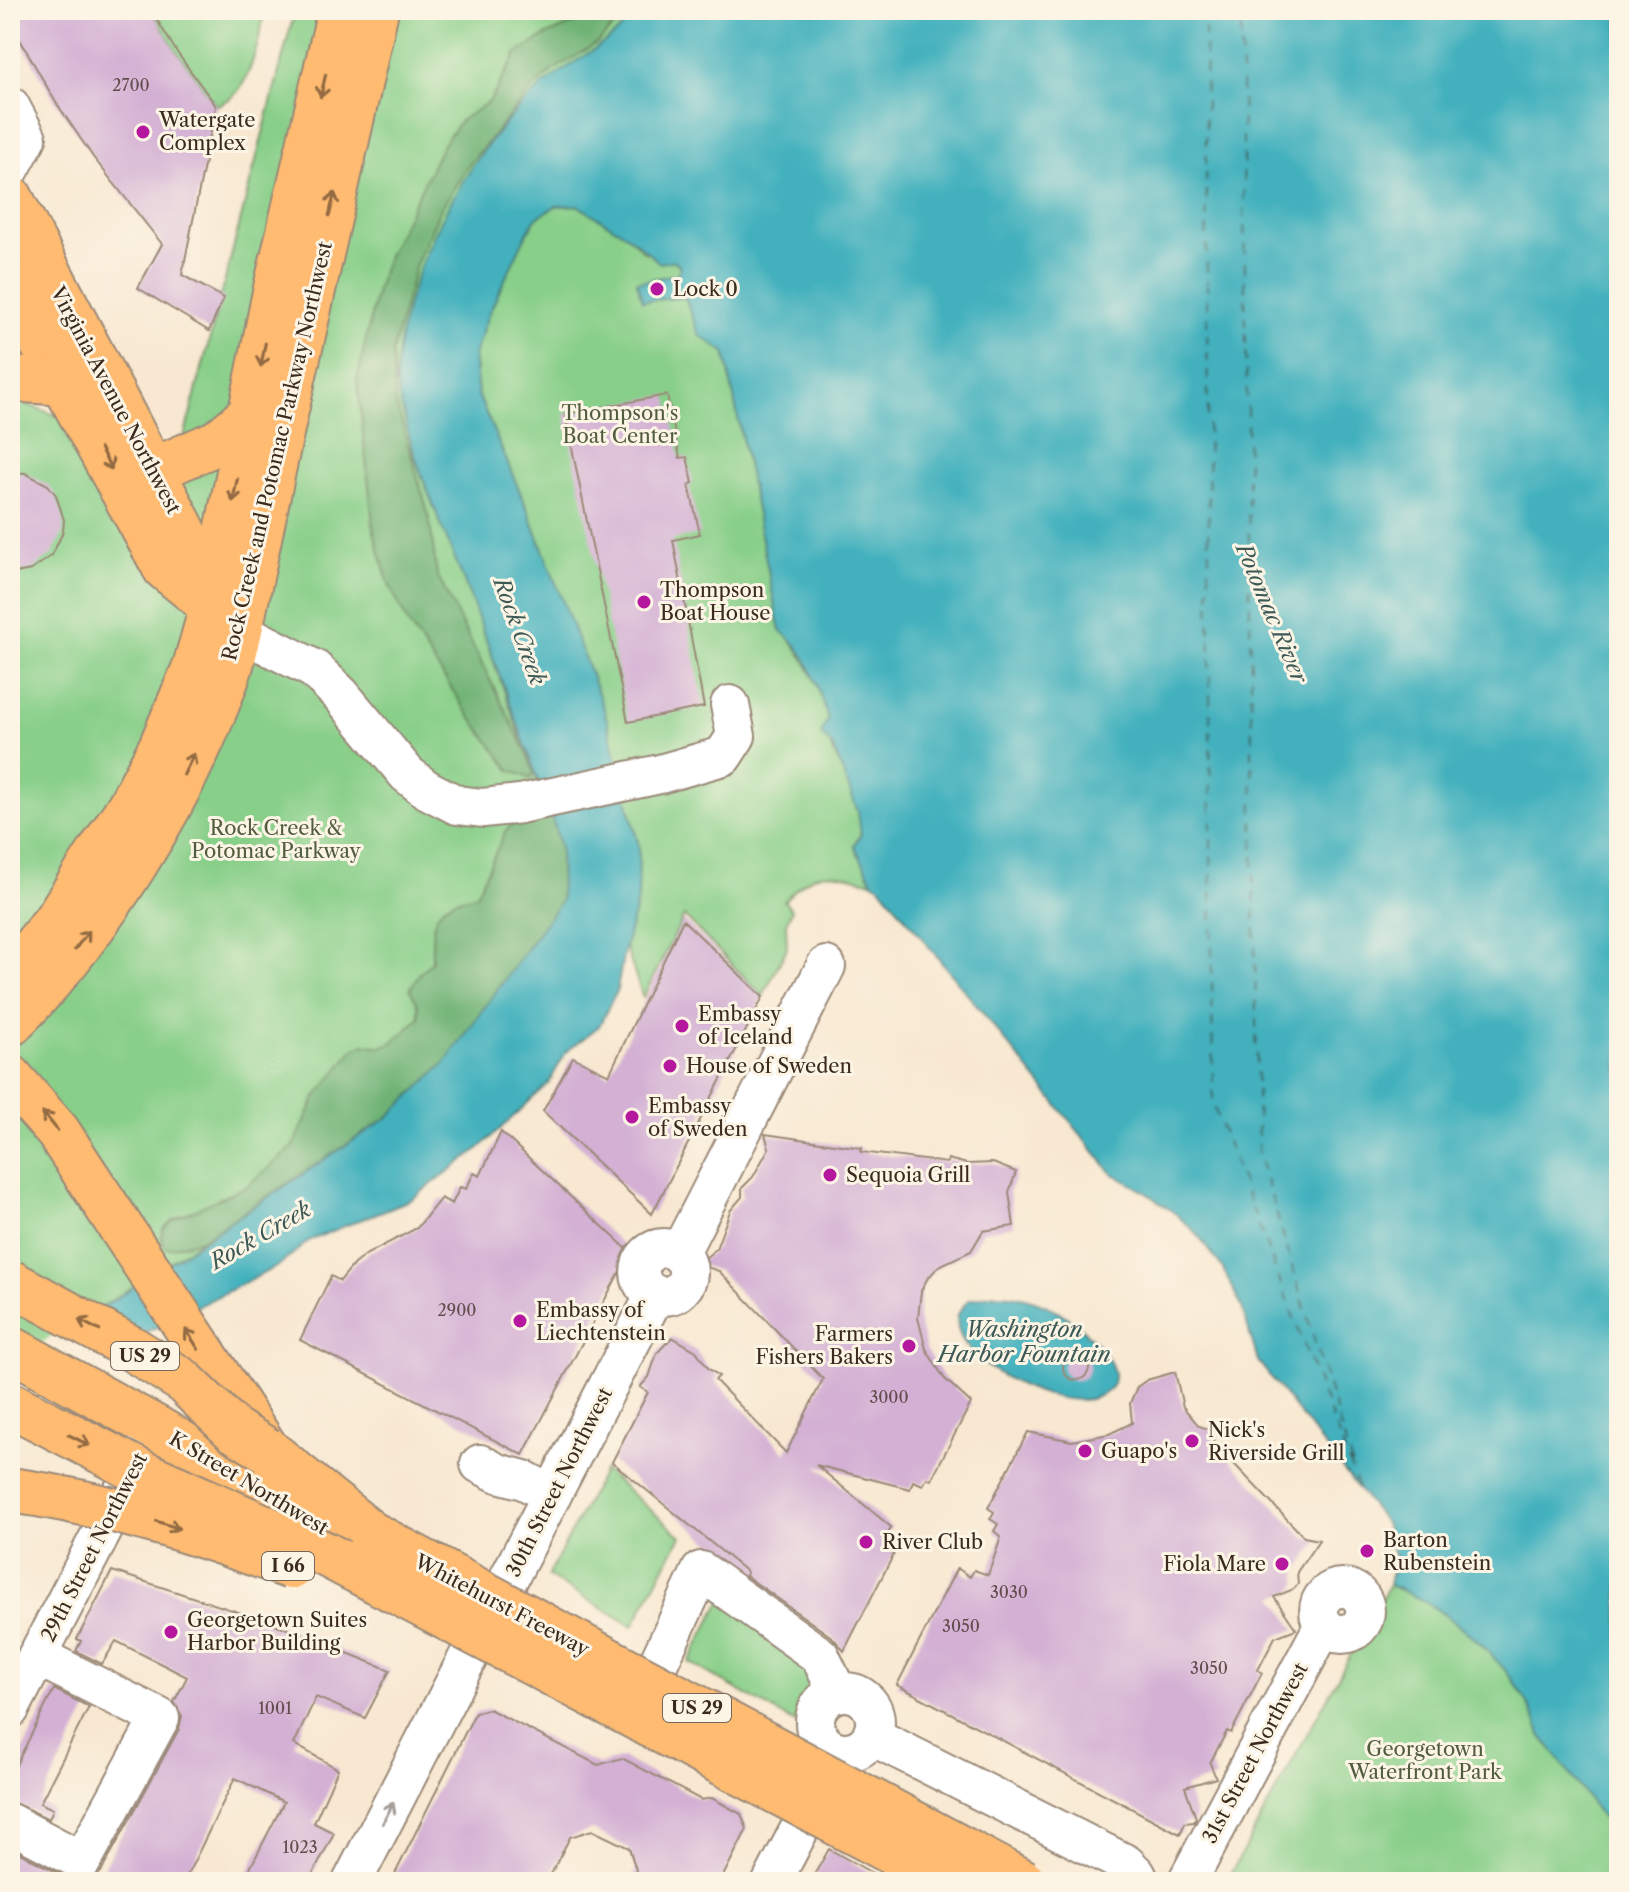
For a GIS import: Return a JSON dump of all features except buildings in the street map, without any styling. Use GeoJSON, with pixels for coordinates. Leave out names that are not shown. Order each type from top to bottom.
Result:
{"type":"FeatureCollection","features":[{"type":"Feature","properties":{"kind":"main road","name":"Rock Creek and Potomac Parkway Northwest"},"geometry":{"type":"LineString","coordinates":[[226,619],[251,414],[274,297],[340,10]]}},
{"type":"Feature","properties":{"kind":"main road","name":"Rock Creek and Potomac Parkway Northwest"},"geometry":{"type":"LineString","coordinates":[[10,1046],[18,1001],[63,909],[135,796],[186,691],[226,619],[287,404],[376,10]]}},
{"type":"Feature","properties":{"kind":"main road","name":"Virginia Avenue Northwest"},"geometry":{"type":"LineString","coordinates":[[10,197],[154,470],[226,619]]}},
{"type":"Feature","properties":{"kind":"main road","name":"Virginia Avenue Northwest"},"geometry":{"type":"LineString","coordinates":[[10,285],[43,384],[165,568],[226,619]]}},
{"type":"Feature","properties":{"kind":"main road"},"geometry":{"type":"LineString","coordinates":[[10,360],[43,384],[127,422]]}},
{"type":"Feature","properties":{"kind":"main road"},"geometry":{"type":"LineString","coordinates":[[154,470],[218,442],[251,414]]}},
{"type":"Feature","properties":{"kind":"main road"},"geometry":{"type":"LineString","coordinates":[[10,1077],[30,1097],[72,1152],[197,1348],[267,1450]]}},
{"type":"Feature","properties":{"kind":"main road","name":"Whitehurst Freeway"},"geometry":{"type":"LineString","coordinates":[[10,1282],[171,1373],[204,1398],[234,1430],[267,1450],[370,1533],[1024,1882]]}},
{"type":"Feature","properties":{"kind":"main road","name":"K Street Northwest"},"geometry":{"type":"LineString","coordinates":[[10,1348],[156,1428],[400,1572],[986,1882]]}},
{"type":"Feature","properties":{"kind":"main road","name":"Whitehurst Freeway"},"geometry":{"type":"LineString","coordinates":[[10,1404],[145,1474],[325,1554],[949,1882]]}},
{"type":"Feature","properties":{"kind":"main road","name":"I 66"},"geometry":{"type":"LineString","coordinates":[[10,1490],[100,1506],[245,1550],[556,1675]]}},
{"type":"Feature","properties":{"kind":"street"},"geometry":{"type":"LineString","coordinates":[[10,106],[27,138],[10,169]]}},
{"type":"Feature","properties":{"kind":"street","name":"Virginia Avenue Northwest"},"geometry":{"type":"LineString","coordinates":[[226,619],[314,669],[341,695],[399,766],[446,801],[469,807],[520,804],[723,756],[736,736],[730,705]]}},
{"type":"Feature","properties":{"kind":"street","name":"30th Street Northwest"},"geometry":{"type":"LineString","coordinates":[[352,1882],[655,1295],[641,1278],[642,1264],[659,1249],[679,1254],[826,966]]}},
{"type":"Feature","properties":{"kind":"street","name":"29th Street Northwest"},"geometry":{"type":"LineString","coordinates":[[10,1709],[156,1428]]}},
{"type":"Feature","properties":{"kind":"street"},"geometry":{"type":"LineString","coordinates":[[484,1454],[498,1473],[555,1490]]}},
{"type":"Feature","properties":{"kind":"street"},"geometry":{"type":"LineString","coordinates":[[641,1701],[701,1571],[820,1656],[837,1692]]}},
{"type":"Feature","properties":{"kind":"street","name":"31st Street Northwest"},"geometry":{"type":"LineString","coordinates":[[1187,1882],[1324,1625]]}},
{"type":"Feature","properties":{"kind":"street"},"geometry":{"type":"LineString","coordinates":[[10,1823],[82,1861],[160,1718],[37,1656]]}},
{"type":"Feature","properties":{"kind":"street"},"geometry":{"type":"LineString","coordinates":[[837,1692],[856,1693],[871,1706],[875,1716],[872,1736],[858,1750],[840,1752],[830,1749],[817,1734],[815,1714],[826,1697],[837,1692]]}},
{"type":"Feature","properties":{"kind":"street"},"geometry":{"type":"LineString","coordinates":[[872,1736],[1126,1864],[1140,1882]]}},
{"type":"Feature","properties":{"kind":"street"},"geometry":{"type":"LineString","coordinates":[[772,1882],[818,1794],[830,1749]]}},
{"type":"Feature","properties":{"kind":"green space"},"geometry":{"type":"Polygon","coordinates":[[[151,10],[265,10],[258,44],[240,89],[216,106],[151,10]]]}},
{"type":"Feature","properties":{"kind":"green space","name":"Rock Creek & Potomac Parkway"},"geometry":{"type":"Polygon","coordinates":[[[295,10],[636,10],[605,44],[544,85],[487,145],[439,224],[414,287],[405,323],[411,450],[469,593],[560,846],[296,1177],[10,1369],[10,398],[178,461],[295,10]]]}},
{"type":"Feature","properties":{"kind":"green space"},"geometry":{"type":"Polygon","coordinates":[[[628,13],[597,43],[552,71],[528,93],[467,167],[440,210],[416,264],[392,353],[395,400],[429,516],[437,575],[525,749],[534,772],[531,779],[510,770],[465,709],[408,623],[388,582],[374,532],[357,380],[377,289],[388,256],[443,144],[460,121],[490,101],[517,53],[577,22],[628,13]]]}},
{"type":"Feature","properties":{"kind":"green space","name":"Thompson's Boat Center"},"geometry":{"type":"Polygon","coordinates":[[[577,205],[628,236],[644,252],[677,262],[680,268],[678,274],[637,282],[642,301],[685,297],[699,334],[725,352],[780,630],[803,657],[816,682],[825,706],[830,741],[860,817],[861,833],[854,845],[873,882],[834,873],[824,874],[806,881],[784,901],[792,910],[786,923],[787,948],[763,996],[684,916],[643,998],[625,946],[638,899],[639,846],[604,709],[529,513],[478,395],[474,354],[517,251],[536,218],[556,206],[577,205]]]}},
{"type":"Feature","properties":{"kind":"green space"},"geometry":{"type":"Polygon","coordinates":[[[551,815],[560,846],[561,901],[444,1064],[387,1118],[201,1240],[170,1248],[164,1246],[161,1238],[163,1229],[174,1219],[247,1186],[293,1147],[316,1097],[354,1049],[364,1044],[381,1047],[395,1041],[419,1018],[418,1005],[410,989],[432,961],[434,924],[442,908],[461,898],[476,895],[506,830],[520,819],[551,815]]]}},
{"type":"Feature","properties":{"kind":"green space"},"geometry":{"type":"Polygon","coordinates":[[[604,1470],[681,1536],[633,1626],[548,1576],[604,1470]]]}},
{"type":"Feature","properties":{"kind":"green space","name":"Georgetown Waterfront Park"},"geometry":{"type":"Polygon","coordinates":[[[1389,1585],[1413,1595],[1459,1625],[1501,1665],[1532,1711],[1541,1735],[1619,1840],[1619,1882],[1226,1882],[1389,1585]]]}},
{"type":"Feature","properties":{"kind":"green space"},"geometry":{"type":"Polygon","coordinates":[[[725,1593],[817,1675],[798,1703],[796,1723],[689,1662],[725,1593]]]}},
{"type":"Feature","properties":{"kind":"water"},"geometry":{"type":"Polygon","coordinates":[[[636,10],[1619,10],[1619,1840],[1541,1735],[1532,1711],[1501,1665],[1459,1625],[1412,1595],[1389,1585],[1394,1556],[1385,1523],[1258,1361],[1242,1307],[1222,1267],[1197,1234],[1176,1214],[1112,1173],[880,886],[873,882],[854,845],[861,834],[858,812],[833,747],[821,734],[828,719],[816,683],[798,647],[780,631],[725,352],[699,335],[685,297],[642,301],[637,282],[678,274],[680,268],[677,262],[660,263],[628,236],[577,205],[556,206],[536,218],[488,315],[474,355],[478,395],[529,513],[604,709],[639,846],[638,899],[617,990],[599,1026],[566,1052],[549,1083],[481,1147],[412,1199],[310,1240],[278,1266],[85,1363],[10,1369],[387,1118],[444,1064],[561,901],[560,846],[551,815],[416,458],[398,391],[396,370],[399,342],[413,287],[435,232],[478,158],[527,100],[612,37],[636,10]]]}},
{"type":"Feature","properties":{"kind":"water","name":"Washington Harbor Fountain"},"geometry":{"type":"Polygon","coordinates":[[[995,1294],[1018,1296],[1040,1303],[1077,1325],[1102,1350],[1111,1364],[1114,1377],[1110,1388],[1096,1397],[1078,1400],[1057,1397],[1033,1390],[987,1366],[970,1350],[959,1333],[958,1315],[968,1300],[995,1294]]]}},
{"type":"Feature","properties":{"kind":"pier"},"geometry":{"type":"Polygon","coordinates":[[[94,1307],[147,1336],[87,1367],[10,1419],[10,1364],[94,1307]]]}},
{"type":"Feature","properties":{"kind":"ferry route"},"geometry":{"type":"LineString","coordinates":[[1205,10],[1213,1105],[1359,1489]]}},
{"type":"Feature","properties":{"kind":"ferry route"},"geometry":{"type":"LineString","coordinates":[[1241,10],[1258,1152],[1354,1472]]}},
{"type":"Feature","properties":{"kind":"place","name":"Watergate Complex"},"geometry":{"type":"Point","coordinates":[143,132]}},
{"type":"Feature","properties":{"kind":"place","name":"Lock 0"},"geometry":{"type":"Point","coordinates":[657,289]}},
{"type":"Feature","properties":{"kind":"place","name":"Thompson Boat House"},"geometry":{"type":"Point","coordinates":[644,602]}},
{"type":"Feature","properties":{"kind":"place","name":"Embassy of Iceland"},"geometry":{"type":"Point","coordinates":[682,1026]}},
{"type":"Feature","properties":{"kind":"place","name":"House of Sweden"},"geometry":{"type":"Point","coordinates":[670,1066]}},
{"type":"Feature","properties":{"kind":"place","name":"Embassy of Sweden"},"geometry":{"type":"Point","coordinates":[632,1117]}},
{"type":"Feature","properties":{"kind":"place","name":"Sequoia Grill"},"geometry":{"type":"Point","coordinates":[830,1175]}},
{"type":"Feature","properties":{"kind":"place","name":"Embassy of Liechtenstein"},"geometry":{"type":"Point","coordinates":[520,1321]}},
{"type":"Feature","properties":{"kind":"place","name":"Farmers Fishers Bakers"},"geometry":{"type":"Point","coordinates":[909,1346]}},
{"type":"Feature","properties":{"kind":"place","name":"Nick's Riverside Grill"},"geometry":{"type":"Point","coordinates":[1192,1441]}},
{"type":"Feature","properties":{"kind":"place","name":"Guapo's"},"geometry":{"type":"Point","coordinates":[1085,1451]}},
{"type":"Feature","properties":{"kind":"place","name":"River Club"},"geometry":{"type":"Point","coordinates":[866,1542]}},
{"type":"Feature","properties":{"kind":"place","name":"Barton Rubenstein"},"geometry":{"type":"Point","coordinates":[1367,1551]}},
{"type":"Feature","properties":{"kind":"place","name":"Fiola Mare"},"geometry":{"type":"Point","coordinates":[1282,1564]}},
{"type":"Feature","properties":{"kind":"place","name":"Georgetown Suites Harbor Building"},"geometry":{"type":"Point","coordinates":[171,1632]}},
{"type":"Feature","properties":{"kind":"water label","name":"Potomac River"},"geometry":{"type":"Point","coordinates":[1272,613]}},
{"type":"Feature","properties":{"kind":"water label","name":"Rock Creek"},"geometry":{"type":"Point","coordinates":[520,631]}},
{"type":"Feature","properties":{"kind":"water label","name":"Rock Creek"},"geometry":{"type":"Point","coordinates":[260,1235]}}]}
